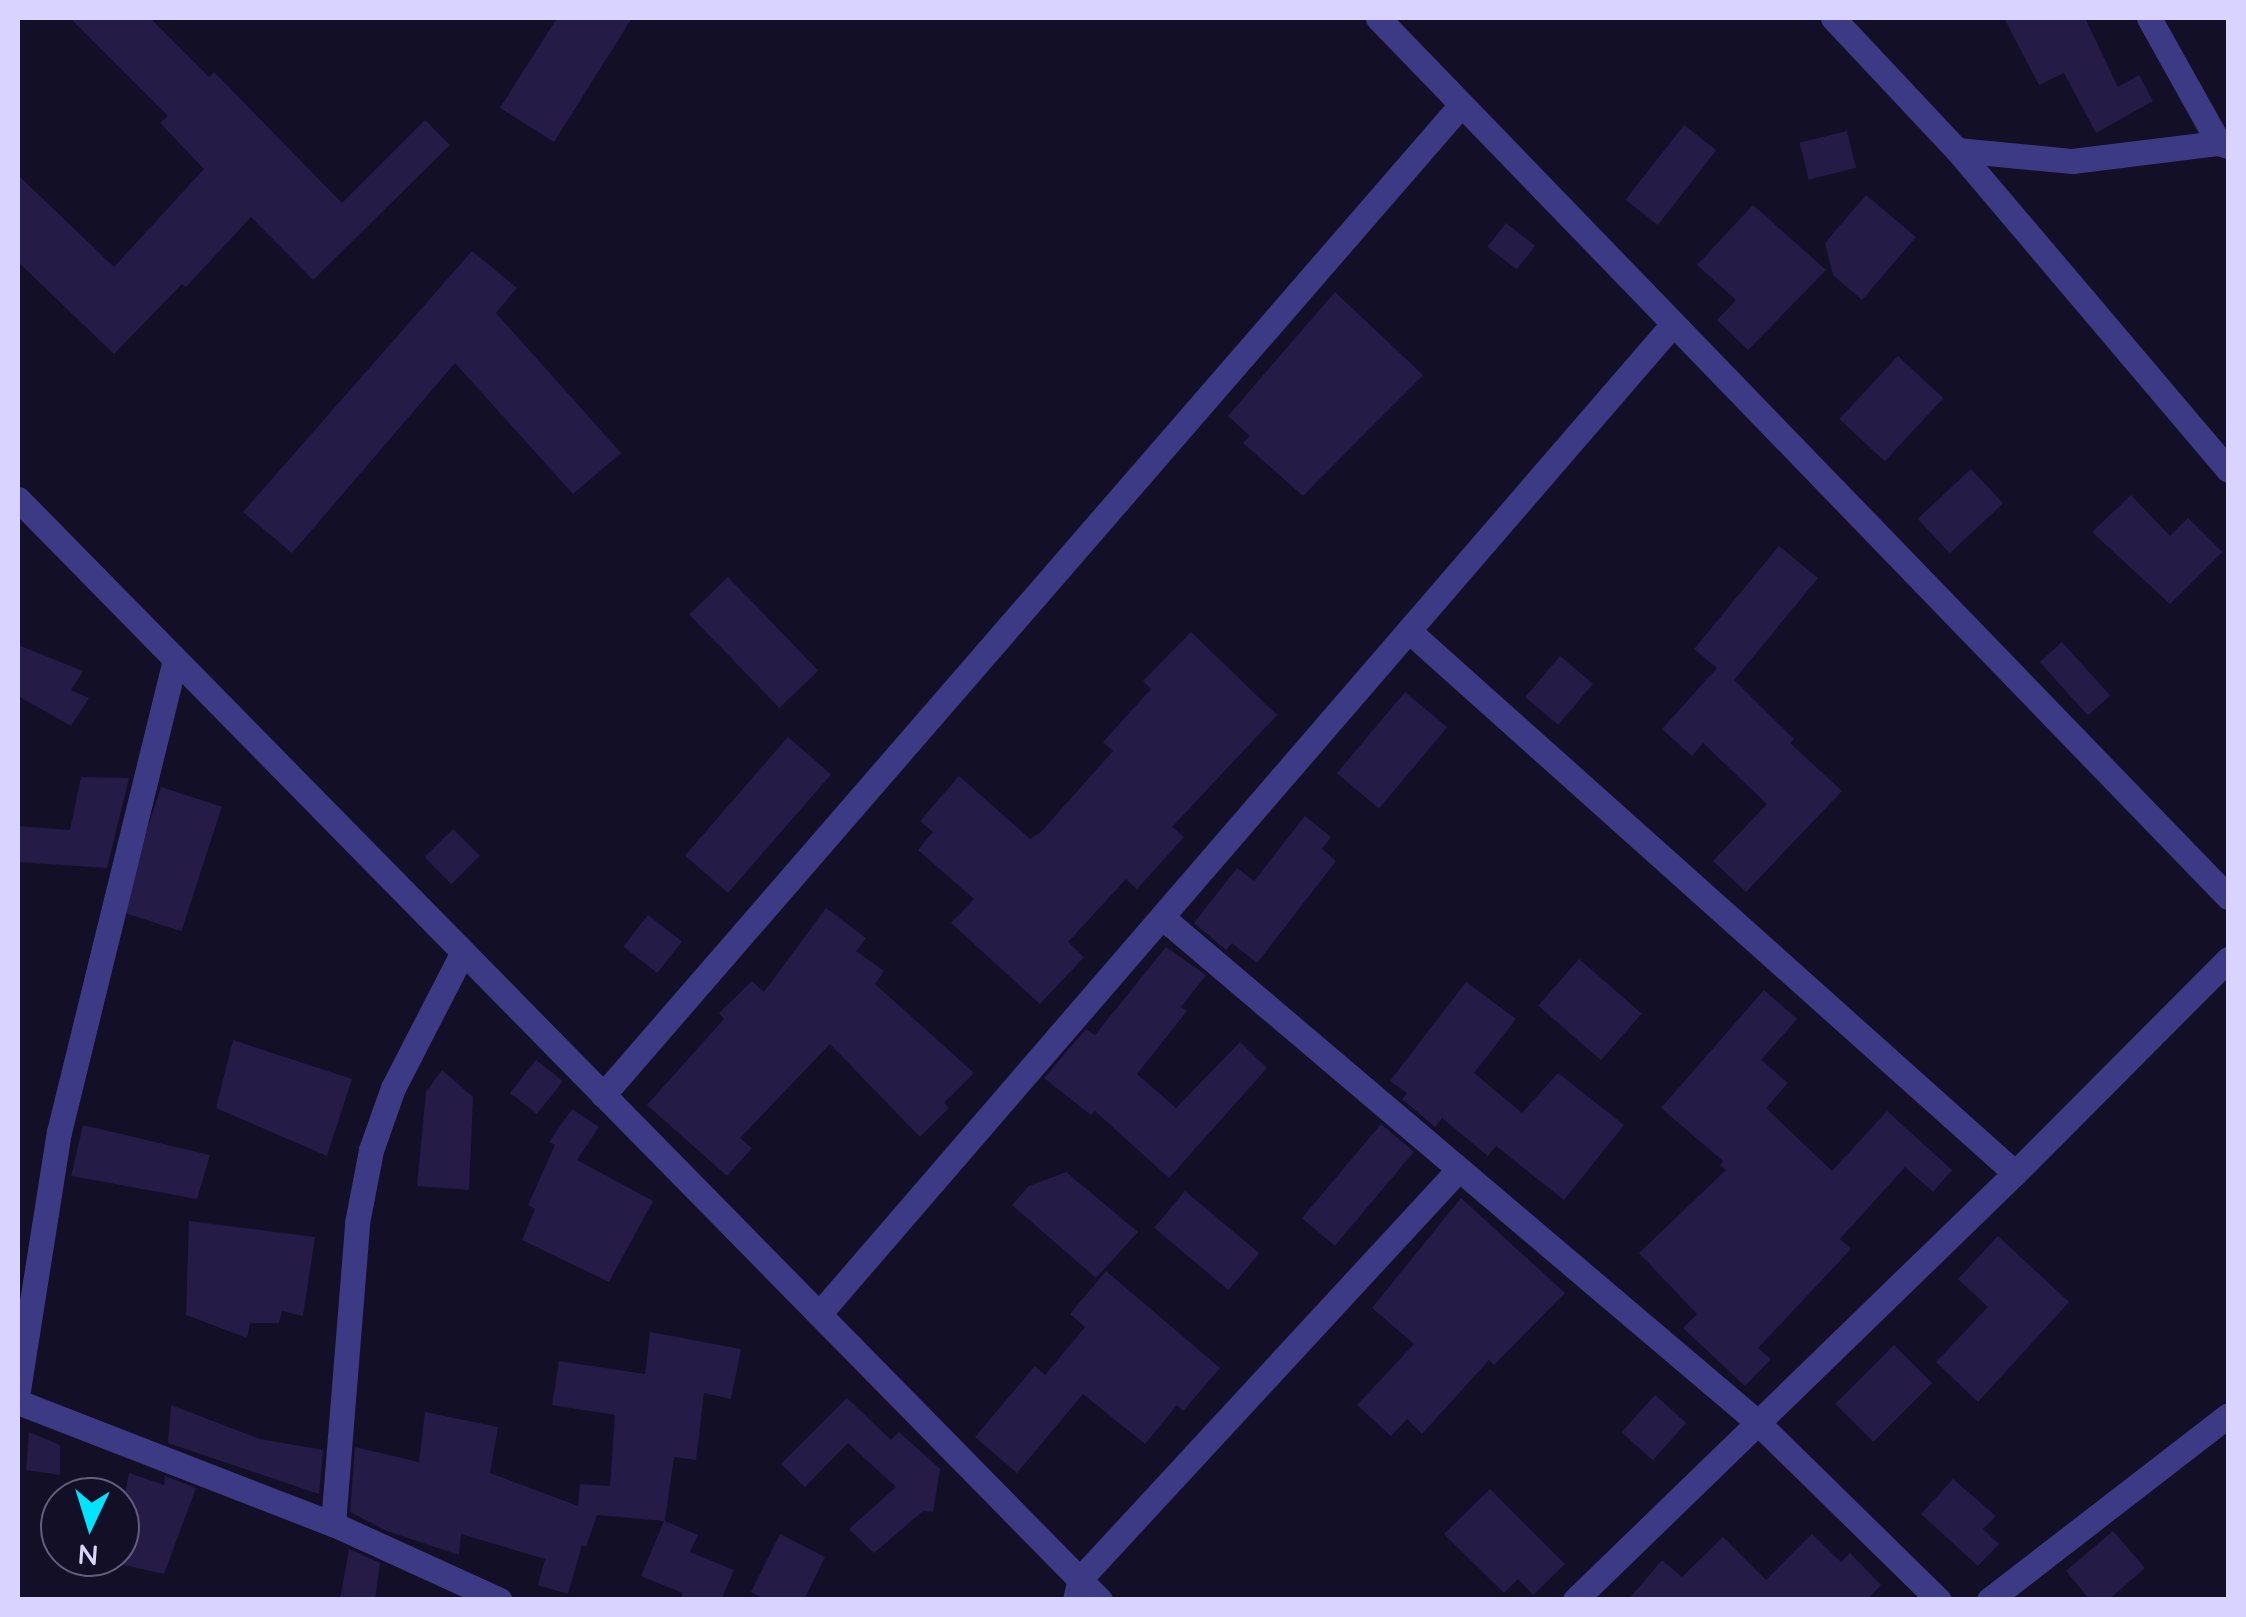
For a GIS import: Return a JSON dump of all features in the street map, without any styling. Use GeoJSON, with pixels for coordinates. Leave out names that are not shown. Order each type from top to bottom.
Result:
{"type":"FeatureCollection","features":[{"type":"Feature","properties":{"kind":"street"},"geometry":{"type":"LineString","coordinates":[[1378,18],[2228,897]]}},
{"type":"Feature","properties":{"kind":"street"},"geometry":{"type":"LineString","coordinates":[[1833,18],[1957,150],[2228,469]]}},
{"type":"Feature","properties":{"kind":"street"},"geometry":{"type":"LineString","coordinates":[[1957,150],[2072,161],[2224,145],[2149,18]]}},
{"type":"Feature","properties":{"kind":"street"},"geometry":{"type":"LineString","coordinates":[[603,1095],[1460,106]]}},
{"type":"Feature","properties":{"kind":"street"},"geometry":{"type":"LineString","coordinates":[[819,1314],[1672,326]]}},
{"type":"Feature","properties":{"kind":"street"},"geometry":{"type":"LineString","coordinates":[[18,499],[819,1314],[1078,1589],[1100,1600]]}},
{"type":"Feature","properties":{"kind":"street"},"geometry":{"type":"LineString","coordinates":[[1409,631],[2015,1173]]}},
{"type":"Feature","properties":{"kind":"street"},"geometry":{"type":"LineString","coordinates":[[18,1390],[59,1132],[176,660]]}},
{"type":"Feature","properties":{"kind":"street"},"geometry":{"type":"LineString","coordinates":[[1162,917],[1755,1420],[1939,1600]]}},
{"type":"Feature","properties":{"kind":"street"},"geometry":{"type":"LineString","coordinates":[[333,1524],[357,1223],[371,1150],[393,1088],[463,952]]}},
{"type":"Feature","properties":{"kind":"street"},"geometry":{"type":"LineString","coordinates":[[1575,1600],[1755,1420],[2015,1173],[2228,959]]}},
{"type":"Feature","properties":{"kind":"street"},"geometry":{"type":"LineString","coordinates":[[1078,1589],[1459,1169]]}},
{"type":"Feature","properties":{"kind":"street"},"geometry":{"type":"LineString","coordinates":[[18,1402],[333,1524],[500,1600]]}},
{"type":"Feature","properties":{"kind":"street"},"geometry":{"type":"LineString","coordinates":[[1989,1600],[2228,1416]]}},
{"type":"Feature","properties":{"kind":"building"},"geometry":{"type":"Polygon","coordinates":[[[70,18],[150,18],[209,77],[214,72],[342,203],[425,120],[450,145],[313,280],[251,217],[186,287],[182,284],[114,354],[18,262],[18,175],[114,267],[204,169],[160,123],[168,116],[70,18]]]}},
{"type":"Feature","properties":{"kind":"building"},"geometry":{"type":"Polygon","coordinates":[[[557,18],[632,18],[554,142],[500,108],[557,18]]]}},
{"type":"Feature","properties":{"kind":"building"},"geometry":{"type":"Polygon","coordinates":[[[2004,18],[2085,18],[2118,87],[2139,75],[2153,101],[2096,133],[2064,73],[2039,85],[2004,18]]]}},
{"type":"Feature","properties":{"kind":"building"},"geometry":{"type":"Polygon","coordinates":[[[1684,125],[1716,150],[1658,225],[1626,200],[1684,125]]]}},
{"type":"Feature","properties":{"kind":"building"},"geometry":{"type":"Polygon","coordinates":[[[1847,131],[1856,168],[1809,180],[1799,143],[1847,131]]]}},
{"type":"Feature","properties":{"kind":"building"},"geometry":{"type":"Polygon","coordinates":[[[1866,195],[1916,237],[1862,300],[1833,275],[1825,243],[1866,195]]]}},
{"type":"Feature","properties":{"kind":"building"},"geometry":{"type":"Polygon","coordinates":[[[1753,205],[1826,270],[1748,350],[1717,320],[1736,300],[1697,265],[1753,205]]]}},
{"type":"Feature","properties":{"kind":"building"},"geometry":{"type":"Polygon","coordinates":[[[1506,223],[1535,246],[1517,269],[1488,247],[1506,223]]]}},
{"type":"Feature","properties":{"kind":"building"},"geometry":{"type":"Polygon","coordinates":[[[472,251],[517,288],[496,313],[621,453],[573,494],[455,363],[292,553],[243,512],[472,251]]]}},
{"type":"Feature","properties":{"kind":"building"},"geometry":{"type":"Polygon","coordinates":[[[1335,292],[1423,375],[1303,496],[1243,443],[1250,436],[1228,416],[1335,292]]]}},
{"type":"Feature","properties":{"kind":"building"},"geometry":{"type":"Polygon","coordinates":[[[1898,356],[1943,398],[1885,461],[1839,419],[1898,356]]]}},
{"type":"Feature","properties":{"kind":"building"},"geometry":{"type":"Polygon","coordinates":[[[1971,469],[2003,503],[1950,553],[1918,519],[1971,469]]]}},
{"type":"Feature","properties":{"kind":"building"},"geometry":{"type":"Polygon","coordinates":[[[2131,495],[2170,536],[2188,518],[2222,552],[2170,604],[2092,532],[2131,495]]]}},
{"type":"Feature","properties":{"kind":"building"},"geometry":{"type":"Polygon","coordinates":[[[1779,546],[1818,578],[1734,680],[1794,739],[1790,743],[1842,791],[1746,892],[1713,861],[1767,804],[1703,743],[1692,756],[1662,729],[1717,668],[1694,649],[1779,546]]]}},
{"type":"Feature","properties":{"kind":"building"},"geometry":{"type":"Polygon","coordinates":[[[728,577],[818,671],[779,708],[689,615],[728,577]]]}},
{"type":"Feature","properties":{"kind":"building"},"geometry":{"type":"Polygon","coordinates":[[[1191,632],[1277,715],[1172,827],[1184,837],[1137,889],[1126,879],[1068,942],[1084,957],[1040,1004],[951,923],[974,899],[918,850],[933,832],[920,821],[959,776],[1030,839],[1040,833],[1113,751],[1103,742],[1151,689],[1143,681],[1191,632]]]}},
{"type":"Feature","properties":{"kind":"building"},"geometry":{"type":"Polygon","coordinates":[[[2062,642],[2110,696],[2088,716],[2040,662],[2062,642]]]}},
{"type":"Feature","properties":{"kind":"building"},"geometry":{"type":"Polygon","coordinates":[[[18,645],[83,671],[71,690],[89,698],[71,726],[18,696],[18,645]]]}},
{"type":"Feature","properties":{"kind":"building"},"geometry":{"type":"Polygon","coordinates":[[[1560,656],[1593,684],[1558,725],[1525,697],[1560,656]]]}},
{"type":"Feature","properties":{"kind":"building"},"geometry":{"type":"Polygon","coordinates":[[[1405,692],[1447,727],[1379,809],[1337,773],[1405,692]]]}},
{"type":"Feature","properties":{"kind":"building"},"geometry":{"type":"Polygon","coordinates":[[[788,737],[831,774],[728,893],[685,855],[788,737]]]}},
{"type":"Feature","properties":{"kind":"building"},"geometry":{"type":"Polygon","coordinates":[[[81,777],[129,778],[107,868],[18,862],[18,826],[70,830],[81,777]]]}},
{"type":"Feature","properties":{"kind":"building"},"geometry":{"type":"Polygon","coordinates":[[[161,787],[222,807],[181,931],[121,912],[161,787]]]}},
{"type":"Feature","properties":{"kind":"building"},"geometry":{"type":"Polygon","coordinates":[[[1305,816],[1331,837],[1322,849],[1336,861],[1257,963],[1232,943],[1226,950],[1194,923],[1237,868],[1254,881],[1305,816]]]}},
{"type":"Feature","properties":{"kind":"building"},"geometry":{"type":"Polygon","coordinates":[[[453,829],[480,856],[452,884],[425,857],[453,829]]]}},
{"type":"Feature","properties":{"kind":"building"},"geometry":{"type":"Polygon","coordinates":[[[826,908],[866,938],[856,951],[884,971],[875,984],[974,1073],[944,1103],[949,1108],[920,1137],[830,1044],[740,1138],[752,1148],[727,1176],[647,1105],[724,1019],[719,1013],[752,981],[764,992],[826,908]]]}},
{"type":"Feature","properties":{"kind":"building"},"geometry":{"type":"Polygon","coordinates":[[[648,915],[682,941],[657,973],[623,947],[648,915]]]}},
{"type":"Feature","properties":{"kind":"building"},"geometry":{"type":"Polygon","coordinates":[[[1166,947],[1206,975],[1181,1007],[1187,1011],[1137,1074],[1176,1108],[1240,1042],[1267,1068],[1169,1178],[1095,1111],[1091,1115],[1044,1078],[1086,1029],[1095,1035],[1166,947]]]}},
{"type":"Feature","properties":{"kind":"building"},"geometry":{"type":"Polygon","coordinates":[[[1579,959],[1642,1013],[1601,1060],[1538,1006],[1579,959]]]}},
{"type":"Feature","properties":{"kind":"building"},"geometry":{"type":"Polygon","coordinates":[[[1466,982],[1516,1019],[1474,1073],[1522,1113],[1558,1073],[1624,1125],[1564,1200],[1496,1146],[1488,1156],[1442,1118],[1435,1127],[1402,1099],[1407,1093],[1390,1081],[1466,982]]]}},
{"type":"Feature","properties":{"kind":"building"},"geometry":{"type":"Polygon","coordinates":[[[1764,990],[1797,1019],[1761,1060],[1788,1083],[1766,1108],[1832,1171],[1887,1111],[1952,1170],[1933,1192],[1905,1167],[1840,1239],[1851,1249],[1758,1348],[1771,1359],[1745,1386],[1683,1328],[1697,1314],[1639,1253],[1726,1170],[1720,1165],[1723,1161],[1661,1108],[1764,990]]]}},
{"type":"Feature","properties":{"kind":"building"},"geometry":{"type":"Polygon","coordinates":[[[233,1040],[352,1079],[327,1156],[216,1108],[233,1040]]]}},
{"type":"Feature","properties":{"kind":"building"},"geometry":{"type":"Polygon","coordinates":[[[536,1060],[563,1081],[537,1114],[510,1093],[536,1060]]]}},
{"type":"Feature","properties":{"kind":"building"},"geometry":{"type":"Polygon","coordinates":[[[442,1070],[473,1097],[469,1190],[417,1186],[426,1092],[442,1070]]]}},
{"type":"Feature","properties":{"kind":"building"},"geometry":{"type":"Polygon","coordinates":[[[572,1109],[599,1127],[577,1160],[653,1201],[609,1282],[522,1240],[535,1209],[528,1205],[555,1145],[549,1142],[572,1109]]]}},
{"type":"Feature","properties":{"kind":"building"},"geometry":{"type":"Polygon","coordinates":[[[1381,1124],[1414,1152],[1335,1246],[1302,1218],[1381,1124]]]}},
{"type":"Feature","properties":{"kind":"building"},"geometry":{"type":"Polygon","coordinates":[[[83,1125],[210,1155],[197,1199],[71,1176],[83,1125]]]}},
{"type":"Feature","properties":{"kind":"building"},"geometry":{"type":"Polygon","coordinates":[[[1066,1172],[1138,1232],[1096,1278],[1012,1205],[1029,1186],[1066,1172]]]}},
{"type":"Feature","properties":{"kind":"building"},"geometry":{"type":"Polygon","coordinates":[[[1185,1191],[1259,1253],[1228,1290],[1154,1228],[1185,1191]]]}},
{"type":"Feature","properties":{"kind":"building"},"geometry":{"type":"Polygon","coordinates":[[[1461,1198],[1565,1293],[1494,1365],[1489,1360],[1422,1434],[1407,1419],[1391,1436],[1357,1405],[1414,1344],[1372,1308],[1461,1198]]]}},
{"type":"Feature","properties":{"kind":"building"},"geometry":{"type":"Polygon","coordinates":[[[189,1221],[315,1237],[303,1316],[282,1311],[279,1323],[250,1323],[247,1338],[186,1315],[189,1221]]]}},
{"type":"Feature","properties":{"kind":"building"},"geometry":{"type":"Polygon","coordinates":[[[1998,1236],[2069,1302],[1978,1402],[1936,1362],[1988,1307],[1958,1279],[1998,1236]]]}},
{"type":"Feature","properties":{"kind":"building"},"geometry":{"type":"Polygon","coordinates":[[[1106,1271],[1220,1368],[1183,1411],[1177,1405],[1145,1444],[1083,1394],[1017,1473],[975,1437],[1035,1366],[1045,1375],[1085,1327],[1070,1314],[1106,1271]]]}},
{"type":"Feature","properties":{"kind":"building"},"geometry":{"type":"Polygon","coordinates":[[[650,1332],[741,1349],[731,1399],[704,1393],[696,1460],[674,1457],[665,1521],[698,1535],[690,1552],[734,1570],[721,1600],[680,1600],[683,1593],[641,1576],[664,1521],[597,1515],[586,1547],[582,1545],[568,1594],[538,1585],[545,1559],[461,1534],[459,1555],[387,1531],[350,1512],[355,1447],[419,1462],[425,1412],[498,1427],[490,1473],[578,1506],[580,1484],[610,1486],[615,1415],[552,1405],[559,1361],[645,1374],[650,1332]]]}},
{"type":"Feature","properties":{"kind":"building"},"geometry":{"type":"Polygon","coordinates":[[[1894,1345],[1932,1383],[1873,1442],[1835,1404],[1894,1345]]]}},
{"type":"Feature","properties":{"kind":"building"},"geometry":{"type":"Polygon","coordinates":[[[1655,1395],[1686,1423],[1653,1460],[1622,1432],[1655,1395]]]}},
{"type":"Feature","properties":{"kind":"building"},"geometry":{"type":"Polygon","coordinates":[[[847,1398],[891,1440],[899,1432],[940,1469],[933,1512],[923,1511],[874,1553],[849,1529],[896,1487],[848,1443],[805,1487],[781,1464],[847,1398]]]}},
{"type":"Feature","properties":{"kind":"building"},"geometry":{"type":"Polygon","coordinates":[[[171,1405],[260,1439],[323,1450],[319,1494],[168,1443],[171,1405]]]}},
{"type":"Feature","properties":{"kind":"building"},"geometry":{"type":"Polygon","coordinates":[[[29,1432],[60,1445],[60,1475],[26,1470],[29,1432]]]}},
{"type":"Feature","properties":{"kind":"building"},"geometry":{"type":"Polygon","coordinates":[[[129,1473],[164,1485],[165,1476],[196,1488],[164,1574],[140,1569],[140,1477],[128,1477],[129,1473]]]}},
{"type":"Feature","properties":{"kind":"building"},"geometry":{"type":"Polygon","coordinates":[[[1953,1479],[1996,1516],[1983,1529],[1999,1544],[1978,1566],[1921,1514],[1953,1479]]]}},
{"type":"Feature","properties":{"kind":"building"},"geometry":{"type":"Polygon","coordinates":[[[1490,1489],[1565,1564],[1533,1595],[1518,1579],[1504,1593],[1444,1534],[1490,1489]]]}},
{"type":"Feature","properties":{"kind":"building"},"geometry":{"type":"Polygon","coordinates":[[[2113,1531],[2145,1568],[2108,1600],[2090,1600],[2066,1571],[2113,1531]]]}},
{"type":"Feature","properties":{"kind":"building"},"geometry":{"type":"Polygon","coordinates":[[[780,1534],[825,1557],[804,1600],[766,1600],[751,1592],[780,1534]]]}},
{"type":"Feature","properties":{"kind":"building"},"geometry":{"type":"Polygon","coordinates":[[[1812,1534],[1841,1562],[1850,1553],[1881,1585],[1867,1600],[1628,1600],[1662,1560],[1682,1577],[1723,1537],[1766,1580],[1812,1534]]]}},
{"type":"Feature","properties":{"kind":"building"},"geometry":{"type":"Polygon","coordinates":[[[349,1549],[380,1563],[375,1600],[340,1600],[349,1549]]]}}]}
